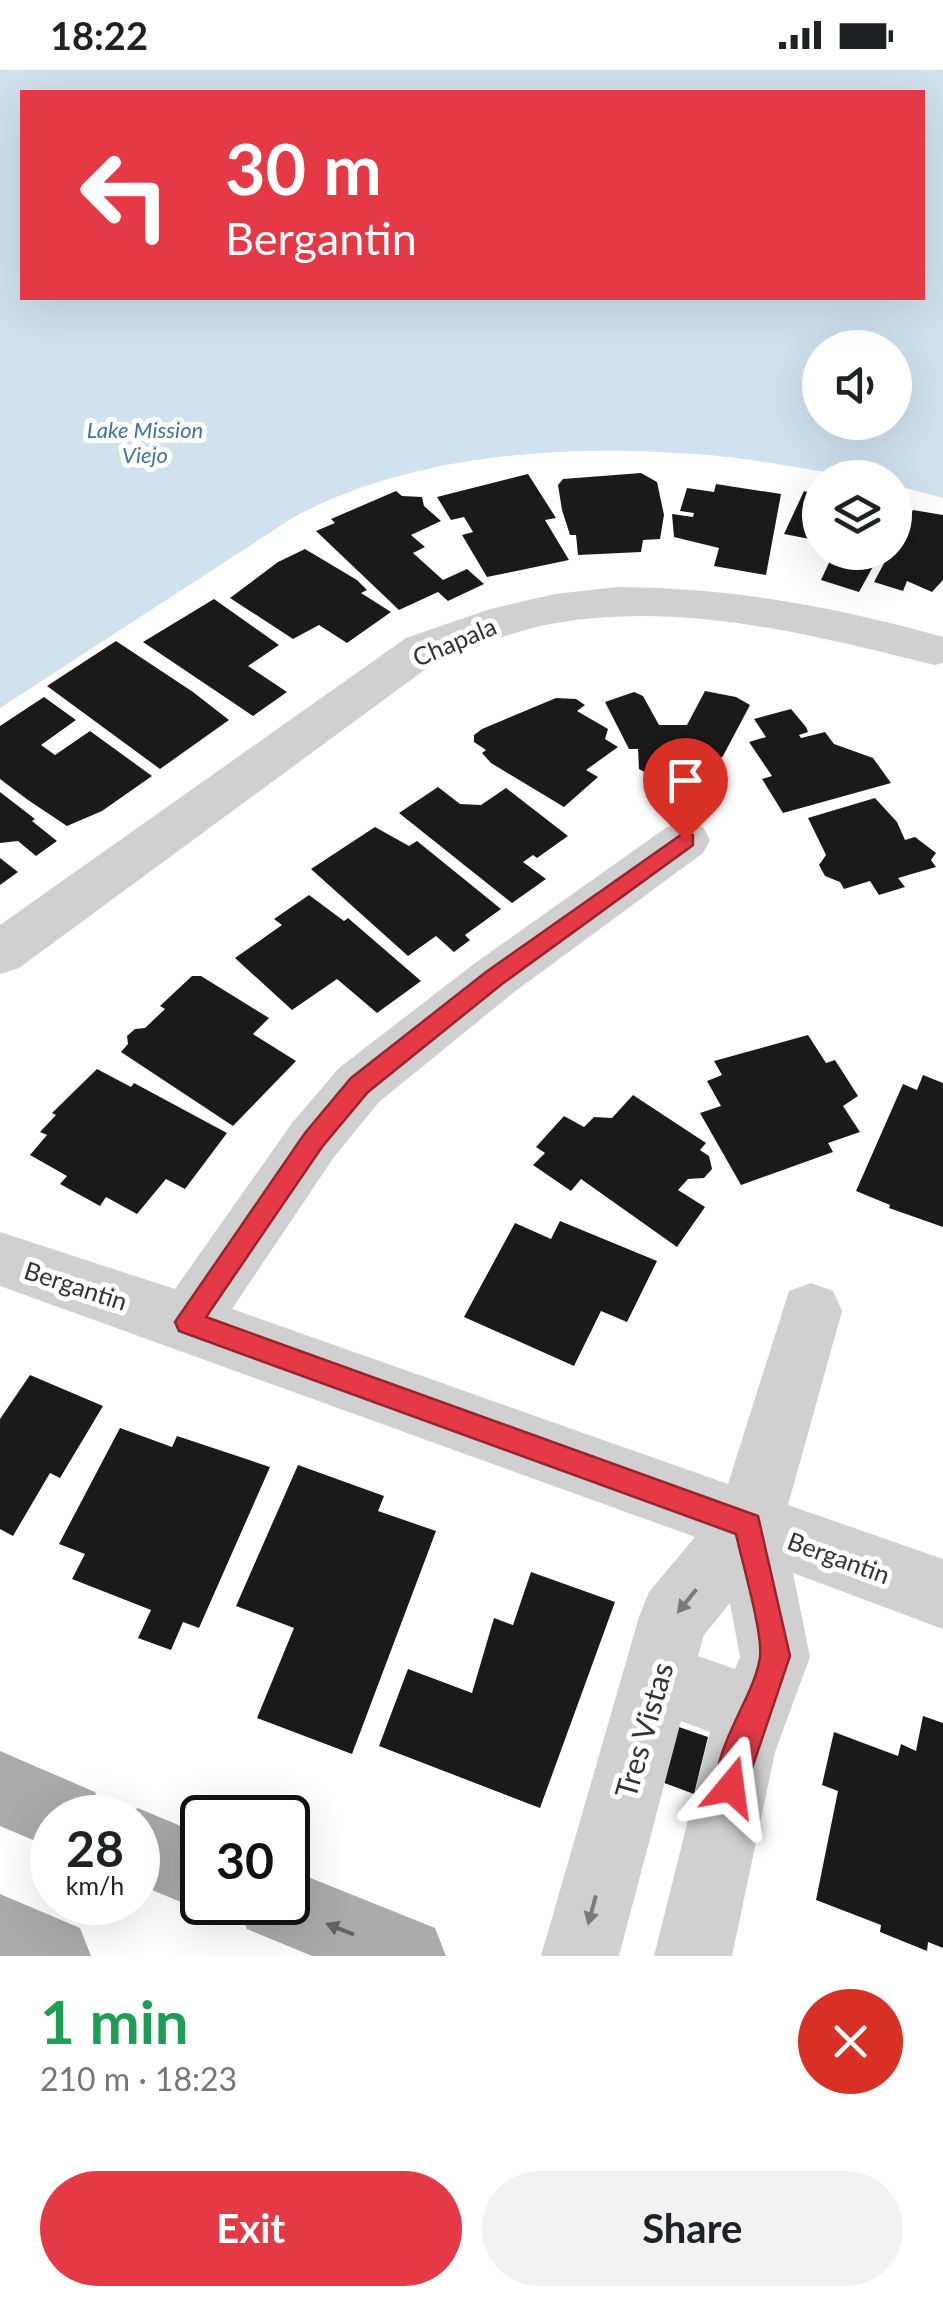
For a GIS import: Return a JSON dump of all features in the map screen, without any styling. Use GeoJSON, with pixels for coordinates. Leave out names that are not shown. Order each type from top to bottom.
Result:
{"type":"FeatureCollection","features":[{"type":"Feature","properties":{"kind":"main road"},"geometry":{"type":"LineString","coordinates":[[0,1788],[30,1801]]}},
{"type":"Feature","properties":{"kind":"main road"},"geometry":{"type":"LineString","coordinates":[[310,1917],[407,1956]]}},
{"type":"Feature","properties":{"kind":"main road"},"geometry":{"type":"LineString","coordinates":[[0,1933],[52,1956]]}},
{"type":"Feature","properties":{"kind":"street","name":"Chapala"},"geometry":{"type":"LineString","coordinates":[[0,954],[422,649],[468,629],[582,602],[699,600],[783,612],[935,650]]}},
{"type":"Feature","properties":{"kind":"street"},"geometry":{"type":"LineString","coordinates":[[188,1322],[314,1140],[359,1085],[494,978],[685,840]]}},
{"type":"Feature","properties":{"kind":"street","name":"Bergantin"},"geometry":{"type":"LineString","coordinates":[[0,1259],[188,1322],[943,1594]]}},
{"type":"Feature","properties":{"kind":"street","name":"Tres Vistas"},"geometry":{"type":"LineString","coordinates":[[580,1956],[674,1617],[748,1525],[811,1311]]}},
{"type":"Feature","properties":{"kind":"street","name":"Tres Vistas"},"geometry":{"type":"LineString","coordinates":[[693,1956],[739,1752],[775,1656],[748,1525]]}},
{"type":"Feature","properties":{"kind":"street"},"geometry":{"type":"LineString","coordinates":[[658,1678],[756,1712]]}},
{"type":"Feature","properties":{"kind":"water","name":"Lake Mission Viejo"},"geometry":{"type":"Polygon","coordinates":[[[0,70],[943,70],[943,498],[912,490],[912,460],[802,460],[802,468],[674,453],[618,451],[505,456],[450,464],[343,494],[294,517],[0,708],[0,70]]]}},
{"type":"Feature","properties":{"kind":"building"},"geometry":{"type":"Polygon","coordinates":[[[641,473],[657,482],[664,515],[660,539],[643,540],[641,552],[578,555],[576,535],[570,535],[558,485],[563,479],[641,473]]]}},
{"type":"Feature","properties":{"kind":"building"},"geometry":{"type":"Polygon","coordinates":[[[528,474],[556,518],[545,520],[569,560],[487,577],[462,535],[473,532],[464,517],[451,520],[437,497],[528,474]]]}},
{"type":"Feature","properties":{"kind":"building"},"geometry":{"type":"Polygon","coordinates":[[[716,484],[781,494],[766,575],[714,566],[719,548],[674,537],[672,514],[693,517],[694,513],[680,511],[687,488],[714,492],[716,484]]]}},
{"type":"Feature","properties":{"kind":"building"},"geometry":{"type":"Polygon","coordinates":[[[396,491],[402,496],[422,497],[424,506],[441,521],[411,535],[425,547],[413,553],[443,580],[467,569],[484,584],[448,601],[438,592],[399,610],[316,531],[335,523],[331,519],[396,491]]]}},
{"type":"Feature","properties":{"kind":"building"},"geometry":{"type":"Polygon","coordinates":[[[802,495],[802,538],[784,534],[802,495]]]}},
{"type":"Feature","properties":{"kind":"building"},"geometry":{"type":"Polygon","coordinates":[[[912,512],[943,515],[943,580],[932,592],[907,581],[903,591],[874,582],[880,570],[912,570],[912,512]]]}},
{"type":"Feature","properties":{"kind":"building"},"geometry":{"type":"Polygon","coordinates":[[[305,549],[357,580],[367,590],[361,593],[391,612],[347,643],[319,625],[293,639],[230,598],[278,562],[305,549]]]}},
{"type":"Feature","properties":{"kind":"building"},"geometry":{"type":"Polygon","coordinates":[[[826,570],[871,570],[859,592],[821,580],[826,570]]]}},
{"type":"Feature","properties":{"kind":"building"},"geometry":{"type":"Polygon","coordinates":[[[214,599],[279,645],[248,666],[287,692],[253,716],[143,642],[214,599]]]}},
{"type":"Feature","properties":{"kind":"building"},"geometry":{"type":"Polygon","coordinates":[[[116,641],[229,720],[160,769],[47,686],[116,641]]]}},
{"type":"Feature","properties":{"kind":"building"},"geometry":{"type":"Polygon","coordinates":[[[705,691],[736,697],[750,705],[723,756],[716,763],[698,764],[699,773],[648,774],[639,769],[638,749],[629,749],[605,702],[634,692],[643,696],[659,725],[687,725],[705,691]]]}},
{"type":"Feature","properties":{"kind":"building"},"geometry":{"type":"Polygon","coordinates":[[[44,697],[76,720],[41,745],[55,755],[90,731],[152,776],[102,811],[67,826],[28,800],[0,779],[0,726],[44,697]]]}},
{"type":"Feature","properties":{"kind":"building"},"geometry":{"type":"Polygon","coordinates":[[[556,698],[576,699],[585,705],[577,711],[608,729],[605,739],[618,747],[586,770],[598,777],[564,807],[491,763],[482,753],[486,750],[474,742],[474,735],[482,729],[556,698]]]}},
{"type":"Feature","properties":{"kind":"building"},"geometry":{"type":"Polygon","coordinates":[[[791,709],[808,732],[799,735],[801,738],[825,732],[834,744],[873,758],[891,783],[783,813],[762,779],[772,776],[749,742],[766,737],[754,719],[791,709]]]}},
{"type":"Feature","properties":{"kind":"building"},"geometry":{"type":"Polygon","coordinates":[[[438,787],[460,804],[481,805],[506,788],[568,836],[537,858],[533,855],[523,862],[546,879],[512,903],[399,813],[438,787]]]}},
{"type":"Feature","properties":{"kind":"building"},"geometry":{"type":"Polygon","coordinates":[[[0,792],[57,841],[36,856],[18,841],[0,843],[0,792]]]}},
{"type":"Feature","properties":{"kind":"building"},"geometry":{"type":"Polygon","coordinates":[[[875,798],[897,822],[905,840],[915,837],[936,853],[931,860],[936,867],[898,878],[905,887],[879,895],[870,881],[844,889],[840,882],[825,876],[819,865],[826,855],[808,818],[875,798]]]}},
{"type":"Feature","properties":{"kind":"building"},"geometry":{"type":"Polygon","coordinates":[[[375,827],[409,846],[417,841],[501,909],[465,935],[470,940],[454,952],[436,936],[408,956],[311,869],[375,827]]]}},
{"type":"Feature","properties":{"kind":"building"},"geometry":{"type":"Polygon","coordinates":[[[0,858],[18,872],[0,885],[0,858]]]}},
{"type":"Feature","properties":{"kind":"building"},"geometry":{"type":"Polygon","coordinates":[[[309,895],[344,921],[348,918],[421,981],[377,1013],[337,979],[292,1010],[235,958],[282,925],[274,919],[309,895]]]}},
{"type":"Feature","properties":{"kind":"building"},"geometry":{"type":"Polygon","coordinates":[[[192,976],[201,976],[269,1018],[253,1034],[296,1061],[233,1126],[121,1052],[128,1044],[127,1036],[135,1029],[145,1028],[165,1009],[160,1006],[192,976]]]}},
{"type":"Feature","properties":{"kind":"building"},"geometry":{"type":"Polygon","coordinates":[[[808,1035],[826,1063],[835,1060],[858,1096],[843,1106],[860,1132],[828,1143],[833,1152],[741,1185],[700,1113],[721,1106],[707,1081],[722,1075],[714,1061],[808,1035]]]}},
{"type":"Feature","properties":{"kind":"building"},"geometry":{"type":"Polygon","coordinates":[[[97,1069],[131,1087],[134,1083],[227,1133],[185,1189],[166,1179],[137,1214],[106,1197],[100,1206],[60,1184],[67,1176],[30,1155],[47,1135],[40,1132],[56,1115],[52,1113],[97,1069]]]}},
{"type":"Feature","properties":{"kind":"building"},"geometry":{"type":"Polygon","coordinates":[[[923,1075],[943,1083],[943,1227],[889,1208],[890,1205],[856,1191],[903,1084],[917,1090],[923,1075]]]}},
{"type":"Feature","properties":{"kind":"building"},"geometry":{"type":"Polygon","coordinates":[[[633,1095],[706,1143],[700,1150],[709,1156],[712,1169],[704,1178],[688,1179],[678,1190],[705,1207],[677,1247],[581,1179],[571,1191],[533,1165],[545,1153],[536,1147],[564,1116],[584,1127],[594,1117],[612,1118],[633,1095]]]}},
{"type":"Feature","properties":{"kind":"building"},"geometry":{"type":"Polygon","coordinates":[[[560,1221],[657,1261],[627,1322],[601,1311],[574,1366],[464,1317],[515,1223],[551,1239],[560,1221]]]}},
{"type":"Feature","properties":{"kind":"building"},"geometry":{"type":"Polygon","coordinates":[[[30,1375],[103,1406],[60,1478],[50,1473],[13,1536],[0,1529],[0,1419],[30,1375]]]}},
{"type":"Feature","properties":{"kind":"building"},"geometry":{"type":"Polygon","coordinates":[[[120,1428],[172,1447],[177,1436],[270,1467],[199,1628],[183,1622],[171,1650],[138,1638],[151,1610],[72,1579],[85,1554],[59,1544],[120,1428]]]}},
{"type":"Feature","properties":{"kind":"building"},"geometry":{"type":"Polygon","coordinates":[[[298,1465],[384,1496],[378,1511],[436,1531],[352,1754],[257,1718],[294,1628],[236,1606],[298,1465]]]}},
{"type":"Feature","properties":{"kind":"building"},"geometry":{"type":"Polygon","coordinates":[[[531,1572],[615,1602],[540,1808],[379,1746],[408,1669],[472,1693],[494,1618],[513,1625],[531,1572]]]}},
{"type":"Feature","properties":{"kind":"building"},"geometry":{"type":"Polygon","coordinates":[[[923,1716],[943,1723],[943,1948],[928,1942],[927,1951],[880,1932],[881,1925],[816,1900],[838,1791],[822,1785],[834,1732],[898,1756],[901,1744],[916,1751],[923,1716]]]}},
{"type":"Feature","properties":{"kind":"building"},"geometry":{"type":"Polygon","coordinates":[[[673,1725],[708,1737],[694,1794],[659,1781],[673,1725]]]}},
{"type":"Feature","properties":{"kind":"route"},"geometry":{"type":"LineString","coordinates":[[685,840],[494,978],[359,1085],[314,1140],[188,1322],[748,1525],[775,1656],[739,1752],[731,1787]]}}]}
